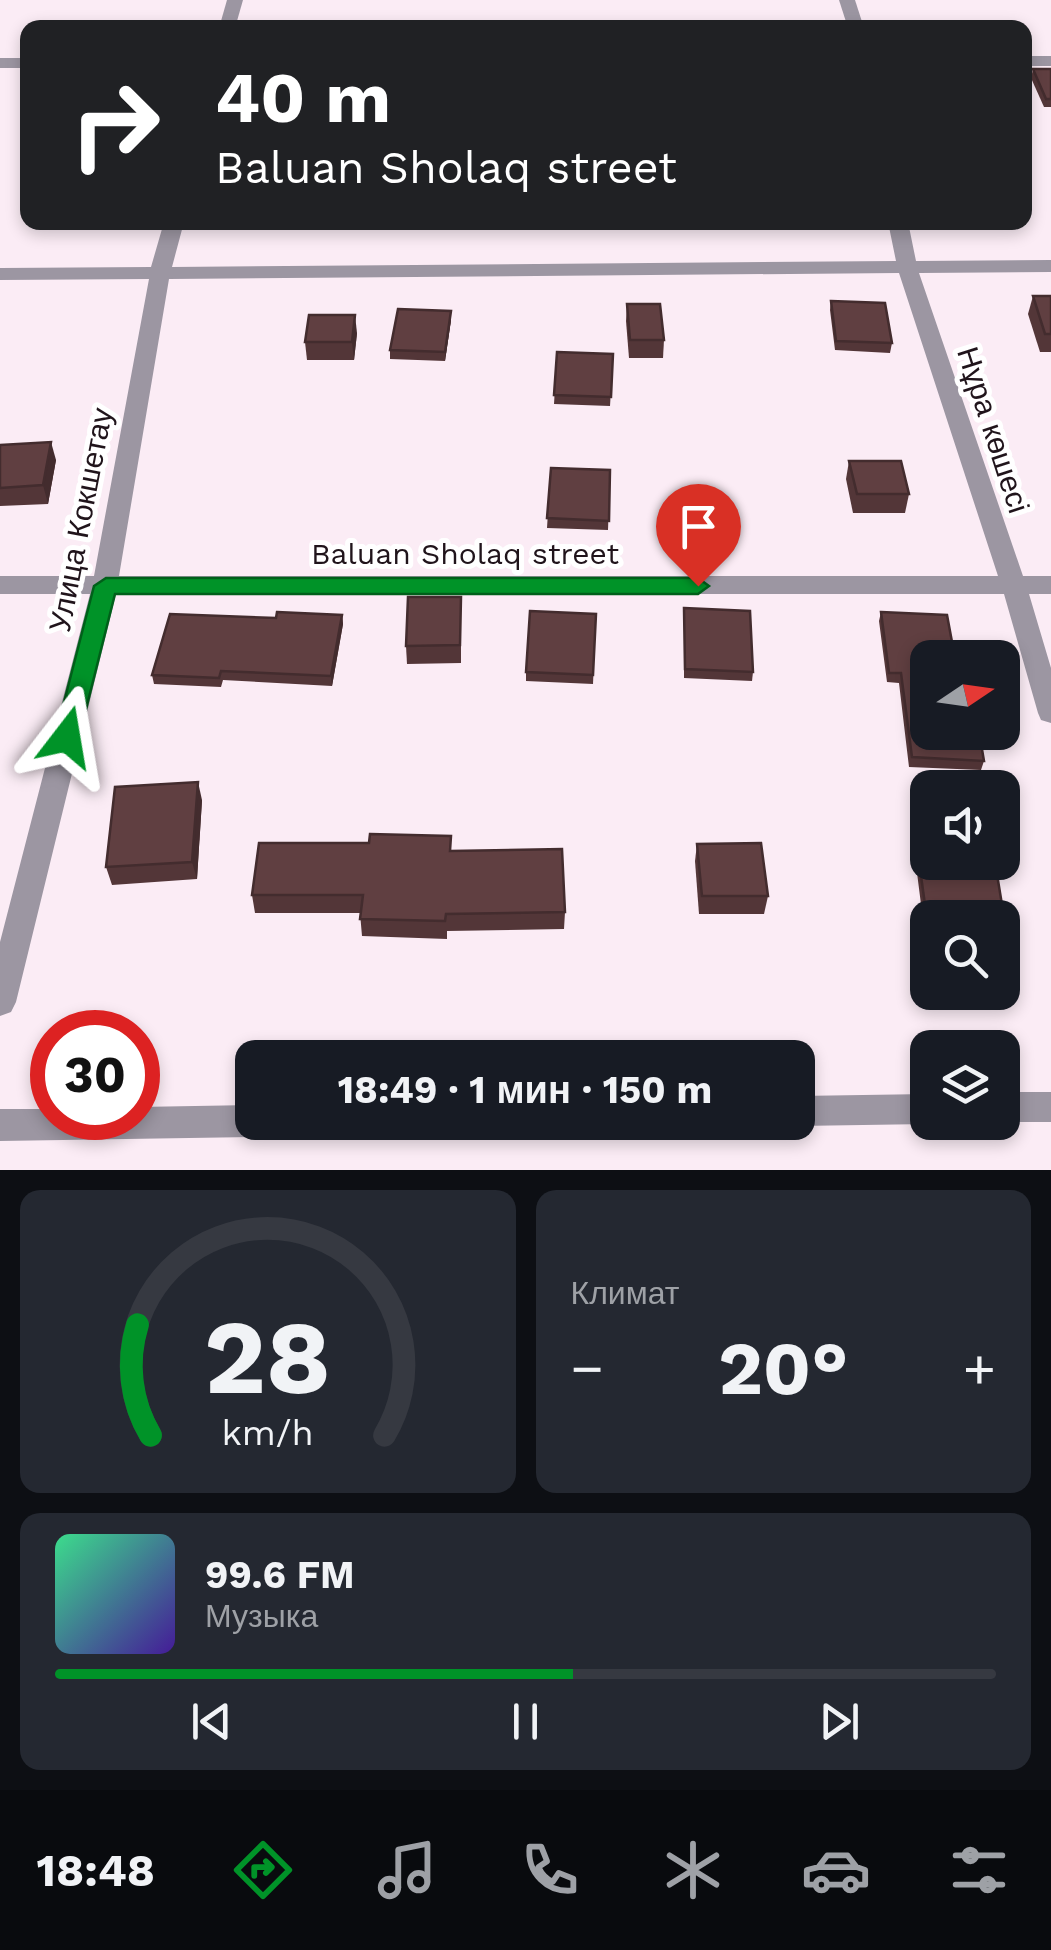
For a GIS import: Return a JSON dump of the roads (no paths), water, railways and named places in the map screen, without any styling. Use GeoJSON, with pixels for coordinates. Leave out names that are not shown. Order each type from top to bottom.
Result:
{"type":"FeatureCollection","features":[{"type":"Feature","properties":{"kind":"street","name":"Улица Кокшетау"},"geometry":{"type":"LineString","coordinates":[[0,1002],[106,586],[160,272],[172,230]]}},
{"type":"Feature","properties":{"kind":"street","name":"Нұра көшесі"},"geometry":{"type":"LineString","coordinates":[[900,230],[907,266],[1014,586],[1051,713]]}},
{"type":"Feature","properties":{"kind":"street"},"geometry":{"type":"LineString","coordinates":[[0,274],[1051,266]]}},
{"type":"Feature","properties":{"kind":"street","name":"Baluan Sholaq street"},"geometry":{"type":"LineString","coordinates":[[0,585],[1051,585]]}},
{"type":"Feature","properties":{"kind":"street"},"geometry":{"type":"LineString","coordinates":[[1020,1107],[1051,1106]]}},
{"type":"Feature","properties":{"kind":"street"},"geometry":{"type":"LineString","coordinates":[[815,1111],[910,1109]]}},
{"type":"Feature","properties":{"kind":"street"},"geometry":{"type":"LineString","coordinates":[[0,1126],[235,1121]]}}]}
